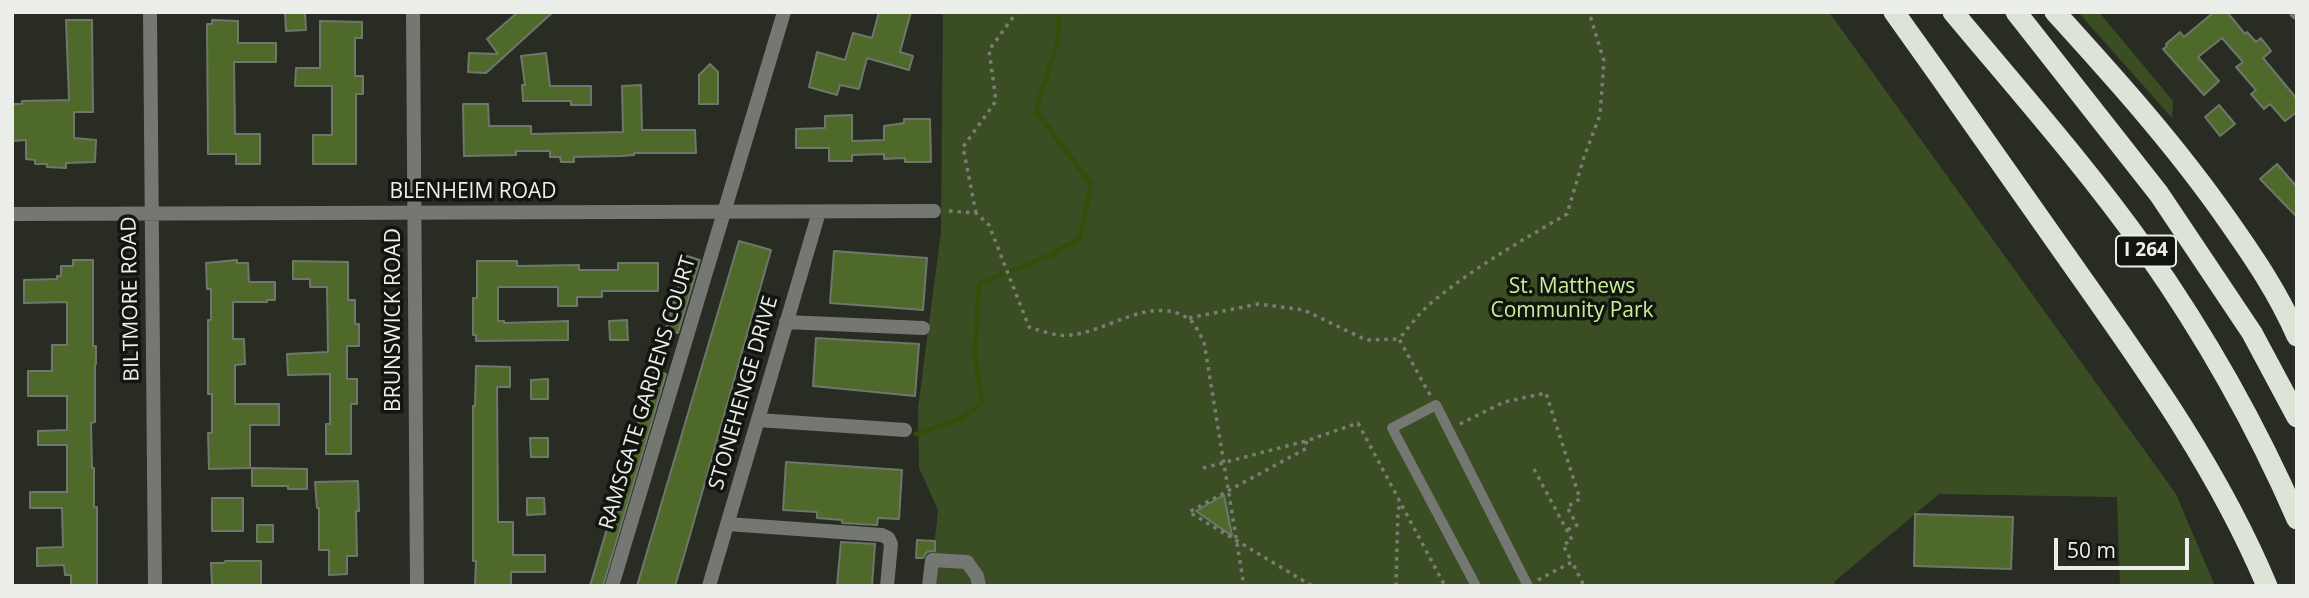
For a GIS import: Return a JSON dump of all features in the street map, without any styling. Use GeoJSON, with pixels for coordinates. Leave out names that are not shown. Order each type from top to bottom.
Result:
{"type":"FeatureCollection","features":[{"type":"Feature","properties":{"kind":"highway"},"geometry":{"type":"LineString","coordinates":[[1895,12],[2187,431],[2221,491],[2267,586]]}},
{"type":"Feature","properties":{"kind":"highway","name":"I 264"},"geometry":{"type":"LineString","coordinates":[[1954,12],[2107,198],[2160,271],[2225,374],[2297,519]]}},
{"type":"Feature","properties":{"kind":"highway","name":"I 264"},"geometry":{"type":"LineString","coordinates":[[2016,12],[2159,194],[2252,333],[2297,417]]}},
{"type":"Feature","properties":{"kind":"highway"},"geometry":{"type":"LineString","coordinates":[[2055,12],[2174,148],[2217,205],[2281,301],[2297,336]]}},
{"type":"Feature","properties":{"kind":"street","name":"BILTMORE ROAD"},"geometry":{"type":"LineString","coordinates":[[150,12],[155,586]]}},
{"type":"Feature","properties":{"kind":"street"},"geometry":{"type":"LineString","coordinates":[[413,18],[426,12]]}},
{"type":"Feature","properties":{"kind":"street","name":"RAMSGATE GARDENS COURT"},"geometry":{"type":"LineString","coordinates":[[612,586],[784,12]]}},
{"type":"Feature","properties":{"kind":"street","name":"BRUNSWICK ROAD"},"geometry":{"type":"LineString","coordinates":[[413,18],[417,586]]}},
{"type":"Feature","properties":{"kind":"street","name":"BLENHEIM ROAD"},"geometry":{"type":"LineString","coordinates":[[12,214],[935,211]]}},
{"type":"Feature","properties":{"kind":"street","name":"STONEHENGE DRIVE"},"geometry":{"type":"LineString","coordinates":[[709,586],[819,212]]}},
{"type":"Feature","properties":{"kind":"street"},"geometry":{"type":"LineString","coordinates":[[786,322],[923,328]]}},
{"type":"Feature","properties":{"kind":"street"},"geometry":{"type":"LineString","coordinates":[[758,420],[905,430]]}},
{"type":"Feature","properties":{"kind":"street"},"geometry":{"type":"LineString","coordinates":[[727,524],[882,535],[888,538],[891,544],[887,586]]}},
{"type":"Feature","properties":{"kind":"street"},"geometry":{"type":"LineString","coordinates":[[929,586],[932,560],[967,562],[977,576],[979,586]]}},
{"type":"Feature","properties":{"kind":"lane"},"geometry":{"type":"LineString","coordinates":[[1476,586],[1392,428],[1436,405],[1528,585]]}},
{"type":"Feature","properties":{"kind":"path"},"geometry":{"type":"LineString","coordinates":[[1017,12],[989,50],[996,100],[963,147],[976,213],[989,225],[1029,327],[1069,335],[1102,328],[1131,314],[1165,310],[1191,320],[1204,342],[1244,586]]}},
{"type":"Feature","properties":{"kind":"path"},"geometry":{"type":"LineString","coordinates":[[1187,318],[1258,304],[1304,310],[1366,340],[1399,339],[1429,305],[1450,288],[1567,214],[1600,115],[1604,61],[1589,12]]}},
{"type":"Feature","properties":{"kind":"path"},"geometry":{"type":"LineString","coordinates":[[935,211],[976,213]]}},
{"type":"Feature","properties":{"kind":"path"},"geometry":{"type":"LineString","coordinates":[[1399,339],[1423,383]]}},
{"type":"Feature","properties":{"kind":"path"},"geometry":{"type":"LineString","coordinates":[[1449,430],[1504,402],[1546,393],[1580,499],[1567,507],[1577,525],[1567,530]]}},
{"type":"Feature","properties":{"kind":"path"},"geometry":{"type":"LineString","coordinates":[[1203,468],[1306,441],[1358,423],[1445,586]]}},
{"type":"Feature","properties":{"kind":"path"},"geometry":{"type":"LineString","coordinates":[[1306,441],[1307,448],[1189,512],[1312,586]]}},
{"type":"Feature","properties":{"kind":"path"},"geometry":{"type":"LineString","coordinates":[[1534,469],[1572,540],[1563,545],[1584,586]]}},
{"type":"Feature","properties":{"kind":"path"},"geometry":{"type":"LineString","coordinates":[[1396,586],[1398,510],[1401,503]]}},
{"type":"Feature","properties":{"kind":"path"},"geometry":{"type":"LineString","coordinates":[[1528,585],[1572,562]]}},
{"type":"Feature","properties":{"kind":"green space","name":"St. Matthews Community Park"},"geometry":{"type":"Polygon","coordinates":[[[943,12],[1829,12],[2176,494],[2215,586],[2120,586],[2117,497],[1939,494],[1835,581],[1834,586],[930,586],[938,510],[919,468],[918,408],[941,232],[943,12]]]}},
{"type":"Feature","properties":{"kind":"green space"},"geometry":{"type":"Polygon","coordinates":[[[2078,12],[2099,12],[2173,101],[2172,118],[2078,12]]]}},
{"type":"Feature","properties":{"kind":"building"},"geometry":{"type":"Polygon","coordinates":[[[285,12],[305,12],[306,30],[286,31],[285,12]]]}},
{"type":"Feature","properties":{"kind":"building"},"geometry":{"type":"Polygon","coordinates":[[[518,12],[553,12],[486,73],[468,72],[469,53],[498,54],[487,39],[518,12]]]}},
{"type":"Feature","properties":{"kind":"building"},"geometry":{"type":"Polygon","coordinates":[[[879,12],[911,12],[900,52],[913,56],[909,70],[867,58],[859,89],[840,85],[837,95],[809,87],[817,52],[845,60],[853,33],[872,38],[879,12]]]}},
{"type":"Feature","properties":{"kind":"building"},"geometry":{"type":"Polygon","coordinates":[[[2214,12],[2227,12],[2245,34],[2247,32],[2256,42],[2261,38],[2271,51],[2263,58],[2297,99],[2297,112],[2285,121],[2270,104],[2264,109],[2251,94],[2256,90],[2236,67],[2243,62],[2222,38],[2198,57],[2219,81],[2204,95],[2163,49],[2180,32],[2184,37],[2214,12]]]}},
{"type":"Feature","properties":{"kind":"building"},"geometry":{"type":"Polygon","coordinates":[[[66,20],[92,20],[93,112],[74,112],[74,138],[96,140],[95,162],[66,163],[66,168],[47,167],[47,164],[35,164],[35,160],[26,159],[26,140],[12,141],[12,104],[22,104],[22,101],[69,100],[66,20]]]}},
{"type":"Feature","properties":{"kind":"building"},"geometry":{"type":"Polygon","coordinates":[[[212,20],[238,21],[238,43],[276,43],[276,62],[234,62],[235,134],[260,134],[260,164],[236,164],[236,154],[208,154],[207,24],[212,24],[212,20]]]}},
{"type":"Feature","properties":{"kind":"building"},"geometry":{"type":"Polygon","coordinates":[[[320,21],[362,22],[362,38],[355,38],[355,76],[363,76],[363,94],[356,94],[356,164],[313,164],[313,135],[332,135],[332,86],[295,86],[296,68],[320,68],[320,21]]]}},
{"type":"Feature","properties":{"kind":"building"},"geometry":{"type":"Polygon","coordinates":[[[546,53],[550,86],[591,86],[591,105],[571,105],[571,101],[523,101],[522,85],[525,85],[521,56],[546,53]]]}},
{"type":"Feature","properties":{"kind":"building"},"geometry":{"type":"Polygon","coordinates":[[[710,64],[718,72],[718,104],[699,104],[699,75],[710,64]]]}},
{"type":"Feature","properties":{"kind":"building"},"geometry":{"type":"Polygon","coordinates":[[[641,85],[642,130],[695,130],[696,153],[574,157],[574,162],[561,162],[560,157],[550,157],[550,151],[464,156],[463,104],[488,104],[489,126],[531,126],[531,134],[623,132],[622,86],[641,85]]]}},
{"type":"Feature","properties":{"kind":"building"},"geometry":{"type":"Polygon","coordinates":[[[2219,105],[2235,124],[2220,136],[2205,117],[2219,105]]]}},
{"type":"Feature","properties":{"kind":"building"},"geometry":{"type":"Polygon","coordinates":[[[852,115],[852,141],[884,140],[884,126],[904,123],[904,119],[930,119],[931,162],[905,162],[905,158],[884,159],[884,154],[852,155],[852,161],[829,161],[829,148],[796,148],[796,129],[825,128],[825,116],[852,115]]]}},
{"type":"Feature","properties":{"kind":"building"},"geometry":{"type":"Polygon","coordinates":[[[2277,164],[2297,187],[2297,217],[2260,179],[2277,164]]]}},
{"type":"Feature","properties":{"kind":"building"},"geometry":{"type":"Polygon","coordinates":[[[739,241],[771,250],[686,549],[675,586],[637,586],[739,241]]]}},
{"type":"Feature","properties":{"kind":"building"},"geometry":{"type":"Polygon","coordinates":[[[834,251],[927,258],[923,310],[830,303],[834,251]]]}},
{"type":"Feature","properties":{"kind":"building"},"geometry":{"type":"Polygon","coordinates":[[[687,256],[700,260],[678,333],[666,329],[687,256]]]}},
{"type":"Feature","properties":{"kind":"building"},"geometry":{"type":"Polygon","coordinates":[[[73,260],[93,260],[93,346],[96,346],[96,364],[95,422],[91,423],[94,507],[97,507],[97,586],[71,586],[71,575],[65,575],[64,565],[37,566],[37,548],[63,547],[62,508],[30,508],[30,492],[67,492],[67,445],[38,445],[38,431],[67,430],[67,396],[28,396],[28,371],[52,371],[52,345],[67,345],[67,302],[24,303],[24,280],[57,279],[57,276],[61,276],[61,266],[73,266],[73,260]]]}},
{"type":"Feature","properties":{"kind":"building"},"geometry":{"type":"Polygon","coordinates":[[[237,260],[237,263],[248,263],[249,282],[275,282],[275,300],[233,302],[233,339],[244,339],[245,364],[235,365],[235,404],[279,404],[279,425],[250,425],[250,468],[209,469],[208,433],[212,433],[212,394],[208,394],[208,320],[211,320],[211,289],[207,289],[206,263],[237,260]]]}},
{"type":"Feature","properties":{"kind":"building"},"geometry":{"type":"Polygon","coordinates":[[[293,261],[348,262],[348,300],[355,300],[355,324],[359,324],[359,346],[347,346],[347,379],[357,379],[357,404],[351,404],[351,454],[326,454],[326,424],[330,424],[330,374],[288,375],[287,354],[328,352],[327,287],[310,287],[310,279],[293,279],[293,261]]]}},
{"type":"Feature","properties":{"kind":"building"},"geometry":{"type":"Polygon","coordinates":[[[477,261],[517,261],[517,266],[579,265],[579,270],[618,270],[618,263],[658,263],[658,291],[602,291],[602,297],[577,297],[577,306],[558,306],[558,287],[498,287],[498,321],[568,321],[568,340],[476,341],[476,335],[473,335],[473,298],[477,298],[477,261]]]}},
{"type":"Feature","properties":{"kind":"building"},"geometry":{"type":"Polygon","coordinates":[[[627,320],[628,340],[610,340],[609,321],[627,320]]]}},
{"type":"Feature","properties":{"kind":"building"},"geometry":{"type":"Polygon","coordinates":[[[816,338],[919,344],[915,396],[813,386],[816,338]]]}},
{"type":"Feature","properties":{"kind":"building"},"geometry":{"type":"Polygon","coordinates":[[[476,366],[510,367],[510,387],[497,387],[498,522],[513,522],[513,555],[545,555],[545,572],[511,572],[511,586],[475,586],[473,406],[476,366]]]}},
{"type":"Feature","properties":{"kind":"building"},"geometry":{"type":"Polygon","coordinates":[[[654,370],[666,374],[603,586],[590,586],[654,370]]]}},
{"type":"Feature","properties":{"kind":"building"},"geometry":{"type":"Polygon","coordinates":[[[548,379],[548,399],[531,399],[531,380],[548,379]]]}},
{"type":"Feature","properties":{"kind":"building"},"geometry":{"type":"Polygon","coordinates":[[[530,438],[548,438],[548,457],[531,457],[530,438]]]}},
{"type":"Feature","properties":{"kind":"building"},"geometry":{"type":"Polygon","coordinates":[[[786,462],[902,470],[899,519],[878,518],[877,525],[842,523],[842,520],[817,518],[817,512],[783,510],[786,462]]]}},
{"type":"Feature","properties":{"kind":"building"},"geometry":{"type":"Polygon","coordinates":[[[252,468],[307,469],[307,489],[252,486],[252,468]]]}},
{"type":"Feature","properties":{"kind":"building"},"geometry":{"type":"Polygon","coordinates":[[[358,481],[357,556],[347,556],[347,574],[329,575],[329,550],[319,550],[319,508],[315,482],[358,481]]]}},
{"type":"Feature","properties":{"kind":"building"},"geometry":{"type":"Polygon","coordinates":[[[1224,495],[1232,536],[1196,511],[1224,495]]]}},
{"type":"Feature","properties":{"kind":"building"},"geometry":{"type":"Polygon","coordinates":[[[212,498],[243,498],[243,531],[212,531],[212,498]]]}},
{"type":"Feature","properties":{"kind":"building"},"geometry":{"type":"Polygon","coordinates":[[[527,498],[544,498],[545,514],[527,515],[527,498]]]}},
{"type":"Feature","properties":{"kind":"building"},"geometry":{"type":"Polygon","coordinates":[[[1915,514],[2013,517],[2011,569],[1914,566],[1915,514]]]}},
{"type":"Feature","properties":{"kind":"building"},"geometry":{"type":"Polygon","coordinates":[[[257,525],[273,525],[273,542],[257,542],[257,525]]]}},
{"type":"Feature","properties":{"kind":"building"},"geometry":{"type":"Polygon","coordinates":[[[917,540],[935,541],[935,551],[927,552],[923,558],[916,558],[917,540]]]}},
{"type":"Feature","properties":{"kind":"building"},"geometry":{"type":"Polygon","coordinates":[[[841,542],[875,544],[872,586],[837,586],[841,542]]]}},
{"type":"Feature","properties":{"kind":"building"},"geometry":{"type":"Polygon","coordinates":[[[261,561],[261,585],[212,586],[211,563],[261,561]]]}},
{"type":"Feature","properties":{"kind":"waterway"},"geometry":{"type":"LineString","coordinates":[[916,434],[958,420],[982,404],[975,353],[979,284],[1053,254],[1080,238],[1091,184],[1036,111],[1058,39],[1059,12]]}}]}
